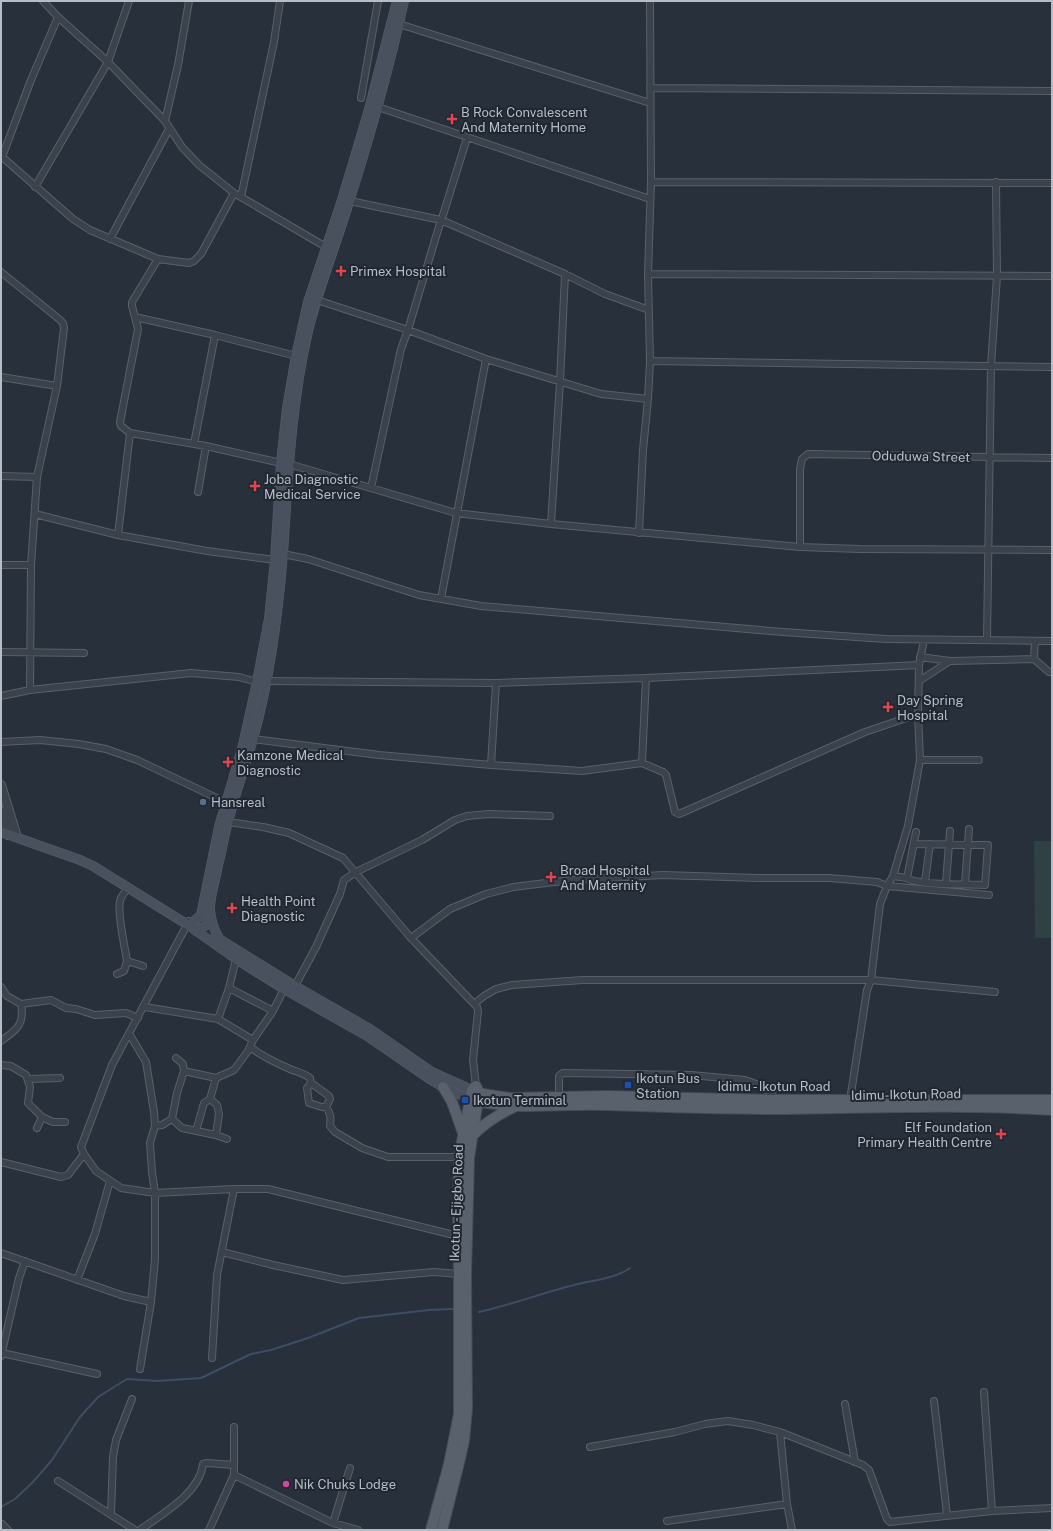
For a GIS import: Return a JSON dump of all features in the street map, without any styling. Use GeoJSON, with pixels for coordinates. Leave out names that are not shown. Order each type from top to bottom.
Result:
{"type":"FeatureCollection","features":[{"type":"Feature","properties":{"kind":"main road"},"geometry":{"type":"LineString","coordinates":[[220,940],[211,919],[211,901],[228,822],[253,739],[267,681],[276,620],[285,463],[294,388],[296,356],[308,302],[342,200],[368,113],[397,1]]}},
{"type":"Feature","properties":{"kind":"main road"},"geometry":{"type":"LineString","coordinates":[[294,388],[317,300],[350,202],[378,107],[404,1]]}},
{"type":"Feature","properties":{"kind":"main road"},"geometry":{"type":"LineString","coordinates":[[195,927],[201,915],[225,802],[243,745],[257,682],[279,557]]}},
{"type":"Feature","properties":{"kind":"main road"},"geometry":{"type":"LineString","coordinates":[[9,833],[93,866],[128,888],[220,940],[295,986],[370,1029],[432,1072],[475,1094]]}},
{"type":"Feature","properties":{"kind":"main road"},"geometry":{"type":"LineString","coordinates":[[9,833],[95,863],[195,927],[236,959],[367,1036],[410,1067],[443,1087],[475,1094]]}},
{"type":"Feature","properties":{"kind":"main road"},"geometry":{"type":"LineString","coordinates":[[195,927],[211,919]]}},
{"type":"Feature","properties":{"kind":"main road"},"geometry":{"type":"LineString","coordinates":[[443,1087],[468,1135],[493,1118],[519,1105]]}},
{"type":"Feature","properties":{"kind":"main road","name":"Idimu - Ikotun Road"},"geometry":{"type":"LineString","coordinates":[[475,1094],[505,1098],[607,1096],[775,1100],[850,1100],[873,1103],[1052,1100]]}},
{"type":"Feature","properties":{"kind":"main road","name":"Idimu-Ikotun Road"},"geometry":{"type":"LineString","coordinates":[[475,1094],[496,1104],[554,1106],[594,1104],[726,1109],[873,1103],[1052,1110]]}},
{"type":"Feature","properties":{"kind":"main road","name":"Ikotun - Ejigbo Road"},"geometry":{"type":"LineString","coordinates":[[431,1528],[449,1464],[459,1414],[460,1274],[458,1236],[460,1157],[468,1135],[475,1094]]}},
{"type":"Feature","properties":{"kind":"main road","name":"Ikotun - Ejigbo Road"},"geometry":{"type":"LineString","coordinates":[[442,1529],[464,1441],[467,1409],[466,1274],[470,1158],[468,1135]]}},
{"type":"Feature","properties":{"kind":"main road"},"geometry":{"type":"LineString","coordinates":[[431,1528],[442,1529]]}},
{"type":"Feature","properties":{"kind":"street"},"geometry":{"type":"LineString","coordinates":[[43,1],[58,17],[108,62],[165,121],[182,147],[199,165],[234,193],[326,247]]}},
{"type":"Feature","properties":{"kind":"street"},"geometry":{"type":"LineString","coordinates":[[35,187],[108,62],[129,1]]}},
{"type":"Feature","properties":{"kind":"street"},"geometry":{"type":"LineString","coordinates":[[165,121],[178,64],[189,1]]}},
{"type":"Feature","properties":{"kind":"street"},"geometry":{"type":"LineString","coordinates":[[241,197],[272,50],[280,1]]}},
{"type":"Feature","properties":{"kind":"street"},"geometry":{"type":"LineString","coordinates":[[361,98],[378,1]]}},
{"type":"Feature","properties":{"kind":"street"},"geometry":{"type":"LineString","coordinates":[[639,533],[643,450],[650,361],[648,274],[651,182],[650,1]]}},
{"type":"Feature","properties":{"kind":"street"},"geometry":{"type":"LineString","coordinates":[[58,17],[31,80],[2,157],[73,219],[90,230],[158,259],[184,264],[198,258],[234,193]]}},
{"type":"Feature","properties":{"kind":"street"},"geometry":{"type":"LineString","coordinates":[[399,24],[650,103]]}},
{"type":"Feature","properties":{"kind":"street"},"geometry":{"type":"LineString","coordinates":[[650,88],[1052,91]]}},
{"type":"Feature","properties":{"kind":"street"},"geometry":{"type":"LineString","coordinates":[[378,107],[650,199]]}},
{"type":"Feature","properties":{"kind":"street"},"geometry":{"type":"LineString","coordinates":[[110,239],[170,130]]}},
{"type":"Feature","properties":{"kind":"street"},"geometry":{"type":"LineString","coordinates":[[371,488],[401,349],[467,138]]}},
{"type":"Feature","properties":{"kind":"street"},"geometry":{"type":"LineString","coordinates":[[651,182],[1052,183]]}},
{"type":"Feature","properties":{"kind":"street"},"geometry":{"type":"LineString","coordinates":[[987,640],[991,366],[997,276],[996,182]]}},
{"type":"Feature","properties":{"kind":"street"},"geometry":{"type":"LineString","coordinates":[[350,202],[442,218],[565,274],[605,294],[649,310]]}},
{"type":"Feature","properties":{"kind":"street"},"geometry":{"type":"LineString","coordinates":[[158,259],[134,298],[132,306],[138,325],[120,422],[121,426],[130,433],[206,446],[285,463],[456,513],[639,533],[800,547],[988,551],[1052,550]]}},
{"type":"Feature","properties":{"kind":"street"},"geometry":{"type":"LineString","coordinates":[[1,272],[62,323],[64,328],[57,386],[38,477],[34,514],[31,565],[30,690]]}},
{"type":"Feature","properties":{"kind":"street"},"geometry":{"type":"LineString","coordinates":[[551,524],[565,274]]}},
{"type":"Feature","properties":{"kind":"street"},"geometry":{"type":"LineString","coordinates":[[648,274],[1052,276]]}},
{"type":"Feature","properties":{"kind":"street"},"geometry":{"type":"LineString","coordinates":[[317,300],[408,330],[486,359],[560,382],[601,394],[648,399]]}},
{"type":"Feature","properties":{"kind":"street"},"geometry":{"type":"LineString","coordinates":[[135,318],[215,335],[296,356]]}},
{"type":"Feature","properties":{"kind":"street"},"geometry":{"type":"LineString","coordinates":[[194,444],[215,335]]}},
{"type":"Feature","properties":{"kind":"street"},"geometry":{"type":"LineString","coordinates":[[441,600],[456,513],[486,359]]}},
{"type":"Feature","properties":{"kind":"street"},"geometry":{"type":"LineString","coordinates":[[650,361],[1052,367]]}},
{"type":"Feature","properties":{"kind":"street"},"geometry":{"type":"LineString","coordinates":[[1,377],[57,386]]}},
{"type":"Feature","properties":{"kind":"street"},"geometry":{"type":"LineString","coordinates":[[118,535],[130,433]]}},
{"type":"Feature","properties":{"kind":"street"},"geometry":{"type":"LineString","coordinates":[[198,492],[206,446]]}},
{"type":"Feature","properties":{"kind":"street","name":"Oduduwa Street"},"geometry":{"type":"LineString","coordinates":[[800,547],[800,469],[802,459],[808,454],[1052,458]]}},
{"type":"Feature","properties":{"kind":"street"},"geometry":{"type":"LineString","coordinates":[[1,476],[38,477]]}},
{"type":"Feature","properties":{"kind":"street"},"geometry":{"type":"LineString","coordinates":[[34,514],[118,535],[207,551],[308,559],[419,595],[481,606],[768,631],[886,639],[1052,641]]}},
{"type":"Feature","properties":{"kind":"street"},"geometry":{"type":"LineString","coordinates":[[1,565],[31,565]]}},
{"type":"Feature","properties":{"kind":"street"},"geometry":{"type":"LineString","coordinates":[[850,1100],[867,990],[871,980],[880,904],[887,886],[893,876],[908,826],[920,760],[918,714],[919,665],[924,640]]}},
{"type":"Feature","properties":{"kind":"street"},"geometry":{"type":"LineString","coordinates":[[1034,659],[1035,641]]}},
{"type":"Feature","properties":{"kind":"street"},"geometry":{"type":"LineString","coordinates":[[1,652],[84,653]]}},
{"type":"Feature","properties":{"kind":"street"},"geometry":{"type":"LineString","coordinates":[[920,657],[950,661],[1034,659],[1049,672],[1052,672]]}},
{"type":"Feature","properties":{"kind":"street"},"geometry":{"type":"LineString","coordinates":[[919,681],[950,661]]}},
{"type":"Feature","properties":{"kind":"street"},"geometry":{"type":"LineString","coordinates":[[267,681],[496,683],[646,678],[919,665]]}},
{"type":"Feature","properties":{"kind":"street"},"geometry":{"type":"LineString","coordinates":[[1,696],[30,690],[191,673],[239,677],[257,682]]}},
{"type":"Feature","properties":{"kind":"street"},"geometry":{"type":"LineString","coordinates":[[642,763],[646,678]]}},
{"type":"Feature","properties":{"kind":"street"},"geometry":{"type":"LineString","coordinates":[[491,765],[496,683]]}},
{"type":"Feature","properties":{"kind":"street"},"geometry":{"type":"LineString","coordinates":[[253,739],[379,755],[582,771],[642,763],[664,772],[675,812],[679,814],[865,732],[918,714]]}},
{"type":"Feature","properties":{"kind":"street"},"geometry":{"type":"LineString","coordinates":[[1,742],[40,740],[79,744],[106,749],[137,760],[225,802]]}},
{"type":"Feature","properties":{"kind":"street"},"geometry":{"type":"LineString","coordinates":[[920,760],[979,760]]}},
{"type":"Feature","properties":{"kind":"street"},"geometry":{"type":"LineString","coordinates":[[1,785],[9,833]]}},
{"type":"Feature","properties":{"kind":"street"},"geometry":{"type":"LineString","coordinates":[[1,811],[9,833]]}},
{"type":"Feature","properties":{"kind":"street"},"geometry":{"type":"LineString","coordinates":[[295,986],[316,947],[340,894],[344,880],[356,872],[422,840],[455,820],[467,816],[489,814],[550,816]]}},
{"type":"Feature","properties":{"kind":"street"},"geometry":{"type":"LineString","coordinates":[[228,822],[263,827],[289,833],[343,858],[356,872],[411,938],[474,1004],[478,1011],[473,1060],[475,1094]]}},
{"type":"Feature","properties":{"kind":"street"},"geometry":{"type":"LineString","coordinates":[[965,884],[969,829]]}},
{"type":"Feature","properties":{"kind":"street"},"geometry":{"type":"LineString","coordinates":[[946,883],[950,831]]}},
{"type":"Feature","properties":{"kind":"street"},"geometry":{"type":"LineString","coordinates":[[907,878],[916,832]]}},
{"type":"Feature","properties":{"kind":"street"},"geometry":{"type":"LineString","coordinates":[[893,876],[925,882],[985,885],[988,845],[914,844]]}},
{"type":"Feature","properties":{"kind":"street"},"geometry":{"type":"LineString","coordinates":[[925,882],[930,844]]}},
{"type":"Feature","properties":{"kind":"street"},"geometry":{"type":"LineString","coordinates":[[411,938],[450,909],[486,894],[514,887],[571,880],[664,875],[758,878],[829,878],[877,882],[887,886],[989,896]]}},
{"type":"Feature","properties":{"kind":"street"},"geometry":{"type":"LineString","coordinates":[[117,974],[124,971],[127,961],[121,930],[119,902],[128,888]]}},
{"type":"Feature","properties":{"kind":"street"},"geometry":{"type":"LineString","coordinates":[[195,927],[138,1018],[130,1035],[112,1065],[81,1147],[96,1172],[121,1188],[155,1193],[234,1189],[268,1189],[458,1236]]}},
{"type":"Feature","properties":{"kind":"street"},"geometry":{"type":"LineString","coordinates":[[218,1020],[229,988],[236,959]]}},
{"type":"Feature","properties":{"kind":"street"},"geometry":{"type":"LineString","coordinates":[[127,961],[143,966]]}},
{"type":"Feature","properties":{"kind":"street"},"geometry":{"type":"LineString","coordinates":[[474,1004],[496,989],[512,985],[583,980],[871,980],[995,992]]}},
{"type":"Feature","properties":{"kind":"street"},"geometry":{"type":"LineString","coordinates":[[1,987],[7,996],[21,1004],[51,1000],[66,1008],[76,1009],[95,1015],[126,1014],[138,1018]]}},
{"type":"Feature","properties":{"kind":"street"},"geometry":{"type":"LineString","coordinates":[[229,988],[273,1011]]}},
{"type":"Feature","properties":{"kind":"street"},"geometry":{"type":"LineString","coordinates":[[184,1071],[216,1078],[234,1070],[273,1011],[284,988]]}},
{"type":"Feature","properties":{"kind":"street"},"geometry":{"type":"LineString","coordinates":[[1,1041],[16,1031],[20,1025],[22,1010],[21,1004]]}},
{"type":"Feature","properties":{"kind":"street"},"geometry":{"type":"LineString","coordinates":[[145,1007],[218,1020],[253,1040]]}},
{"type":"Feature","properties":{"kind":"street"},"geometry":{"type":"LineString","coordinates":[[130,1035],[146,1062],[155,1126],[150,1143],[155,1193],[155,1259],[151,1302],[140,1369]]}},
{"type":"Feature","properties":{"kind":"street"},"geometry":{"type":"LineString","coordinates":[[250,1047],[260,1054],[290,1069],[307,1075],[310,1078],[311,1083],[330,1099],[326,1107]]}},
{"type":"Feature","properties":{"kind":"street"},"geometry":{"type":"LineString","coordinates":[[155,1126],[162,1125],[172,1119],[177,1093],[184,1071],[183,1064],[176,1058]]}},
{"type":"Feature","properties":{"kind":"street"},"geometry":{"type":"LineString","coordinates":[[1,1065],[11,1066],[26,1075],[30,1087],[28,1103],[42,1117],[53,1122],[65,1122]]}},
{"type":"Feature","properties":{"kind":"street"},"geometry":{"type":"LineString","coordinates":[[559,1097],[559,1076],[563,1073],[579,1073],[691,1075],[745,1080],[760,1084],[772,1094],[775,1100]]}},
{"type":"Feature","properties":{"kind":"street"},"geometry":{"type":"LineString","coordinates":[[28,1079],[60,1078]]}},
{"type":"Feature","properties":{"kind":"street"},"geometry":{"type":"LineString","coordinates":[[196,1131],[204,1103],[210,1099],[216,1078]]}},
{"type":"Feature","properties":{"kind":"street"},"geometry":{"type":"LineString","coordinates":[[311,1083],[307,1088],[309,1103],[326,1107],[330,1112],[330,1126],[335,1132],[368,1150],[388,1157],[460,1157]]}},
{"type":"Feature","properties":{"kind":"street"},"geometry":{"type":"LineString","coordinates":[[210,1099],[217,1105],[219,1114],[216,1135]]}},
{"type":"Feature","properties":{"kind":"street"},"geometry":{"type":"LineString","coordinates":[[37,1128],[42,1117]]}},
{"type":"Feature","properties":{"kind":"street"},"geometry":{"type":"LineString","coordinates":[[172,1119],[182,1128],[216,1135],[227,1139]]}},
{"type":"Feature","properties":{"kind":"street"},"geometry":{"type":"LineString","coordinates":[[1,1162],[61,1177],[68,1175],[84,1154]]}},
{"type":"Feature","properties":{"kind":"street"},"geometry":{"type":"LineString","coordinates":[[77,1280],[95,1234],[110,1181]]}},
{"type":"Feature","properties":{"kind":"street"},"geometry":{"type":"LineString","coordinates":[[212,1358],[217,1275],[234,1189]]}},
{"type":"Feature","properties":{"kind":"street"},"geometry":{"type":"LineString","coordinates":[[222,1252],[343,1280],[434,1272],[460,1274]]}},
{"type":"Feature","properties":{"kind":"street"},"geometry":{"type":"LineString","coordinates":[[1,1253],[124,1296],[151,1302]]}},
{"type":"Feature","properties":{"kind":"street"},"geometry":{"type":"LineString","coordinates":[[25,1261],[19,1278],[1,1354],[97,1374]]}},
{"type":"Feature","properties":{"kind":"street"},"geometry":{"type":"LineString","coordinates":[[984,1392],[992,1510]]}},
{"type":"Feature","properties":{"kind":"street"},"geometry":{"type":"LineString","coordinates":[[111,1514],[116,1440],[132,1399]]}},
{"type":"Feature","properties":{"kind":"street"},"geometry":{"type":"LineString","coordinates":[[934,1401],[947,1516]]}},
{"type":"Feature","properties":{"kind":"street"},"geometry":{"type":"LineString","coordinates":[[845,1404],[855,1462]]}},
{"type":"Feature","properties":{"kind":"street"},"geometry":{"type":"LineString","coordinates":[[590,1447],[674,1432],[705,1424],[728,1421],[753,1425],[780,1432],[855,1462],[869,1470],[887,1520],[890,1522],[992,1510],[1052,1508]]}},
{"type":"Feature","properties":{"kind":"street"},"geometry":{"type":"LineString","coordinates":[[209,1530],[234,1475],[234,1427]]}},
{"type":"Feature","properties":{"kind":"street"},"geometry":{"type":"LineString","coordinates":[[780,1432],[787,1504],[792,1530]]}},
{"type":"Feature","properties":{"kind":"street"},"geometry":{"type":"LineString","coordinates":[[140,1530],[194,1488],[202,1473],[203,1464],[234,1465]]}},
{"type":"Feature","properties":{"kind":"street"},"geometry":{"type":"LineString","coordinates":[[333,1523],[350,1468]]}},
{"type":"Feature","properties":{"kind":"street"},"geometry":{"type":"LineString","coordinates":[[234,1475],[333,1523],[358,1530]]}},
{"type":"Feature","properties":{"kind":"street"},"geometry":{"type":"LineString","coordinates":[[58,1481],[135,1530]]}},
{"type":"Feature","properties":{"kind":"street"},"geometry":{"type":"LineString","coordinates":[[667,1521],[787,1504]]}},
{"type":"Feature","properties":{"kind":"street"},"geometry":{"type":"LineString","coordinates":[[2,1524],[8,1530]]}},
{"type":"Feature","properties":{"kind":"shaded area"},"geometry":{"type":"Polygon","coordinates":[[[1034,841],[1052,841],[1052,938],[1035,938],[1034,841]]]}},
{"type":"Feature","properties":{"kind":"waterway"},"geometry":{"type":"LineString","coordinates":[[479,1312],[562,1288],[617,1275],[630,1268]]}},
{"type":"Feature","properties":{"kind":"waterway"},"geometry":{"type":"LineString","coordinates":[[1,1507],[15,1499],[33,1482],[52,1460],[80,1417],[98,1397],[127,1379],[157,1381],[201,1378],[251,1354],[271,1350],[308,1338],[359,1318],[429,1310],[453,1309]]}},
{"type":"Feature","properties":{"kind":"place","name":"B Rock Convalescent And Maternity Home"},"geometry":{"type":"Point","coordinates":[452,119]}},
{"type":"Feature","properties":{"kind":"place","name":"Primex Hospital"},"geometry":{"type":"Point","coordinates":[341,271]}},
{"type":"Feature","properties":{"kind":"place","name":"Joba Diagnostic Medical Service"},"geometry":{"type":"Point","coordinates":[255,486]}},
{"type":"Feature","properties":{"kind":"place","name":"Day Spring Hospital"},"geometry":{"type":"Point","coordinates":[888,707]}},
{"type":"Feature","properties":{"kind":"place","name":"Kamzone Medical Diagnostic"},"geometry":{"type":"Point","coordinates":[228,762]}},
{"type":"Feature","properties":{"kind":"place","name":"Hansreal"},"geometry":{"type":"Point","coordinates":[203,802]}},
{"type":"Feature","properties":{"kind":"place","name":"Broad Hospital And Maternity"},"geometry":{"type":"Point","coordinates":[551,877]}},
{"type":"Feature","properties":{"kind":"place","name":"Health Point Diagnostic"},"geometry":{"type":"Point","coordinates":[232,908]}},
{"type":"Feature","properties":{"kind":"place","name":"Ikotun Bus Station"},"geometry":{"type":"Point","coordinates":[628,1085]}},
{"type":"Feature","properties":{"kind":"place","name":"Ikotun Terminal"},"geometry":{"type":"Point","coordinates":[465,1100]}},
{"type":"Feature","properties":{"kind":"place","name":"Elf Foundation Primary Health Centre"},"geometry":{"type":"Point","coordinates":[1001,1134]}},
{"type":"Feature","properties":{"kind":"place","name":"Nik Chuks Lodge"},"geometry":{"type":"Point","coordinates":[286,1484]}}]}
